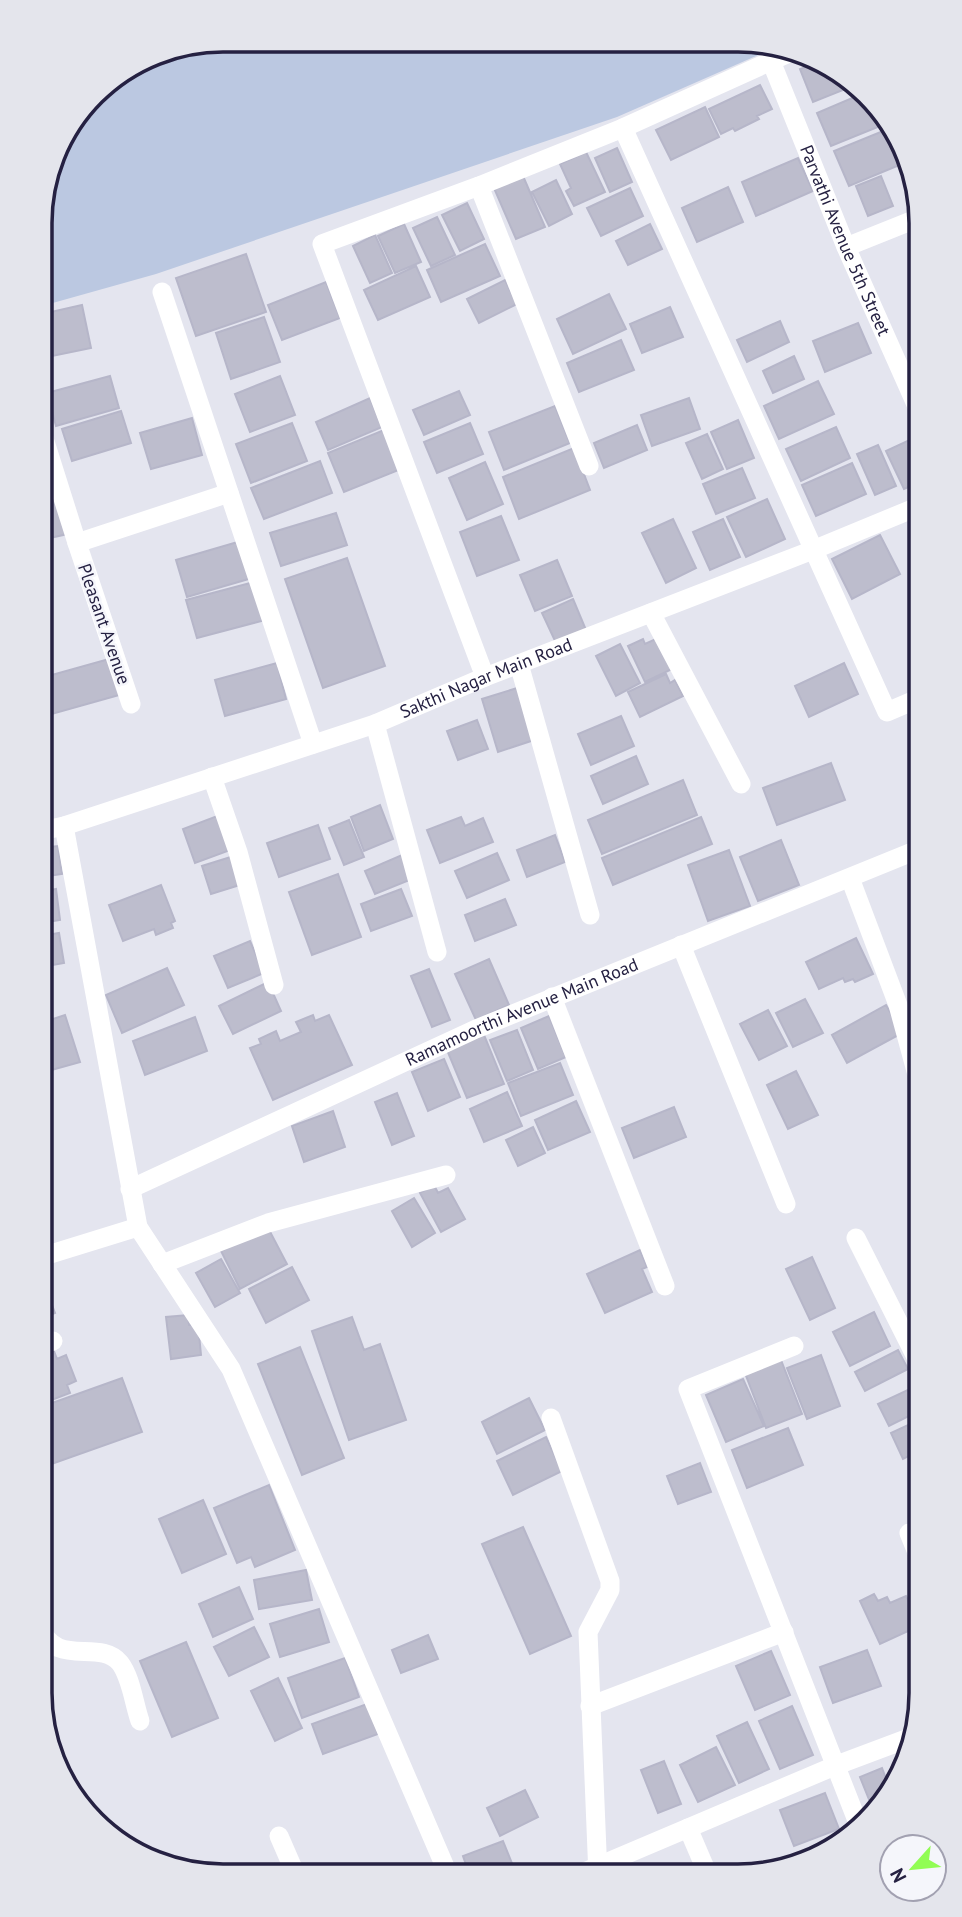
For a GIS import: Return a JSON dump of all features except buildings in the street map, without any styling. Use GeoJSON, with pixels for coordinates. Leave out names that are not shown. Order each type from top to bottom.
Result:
{"type":"FeatureCollection","features":[{"type":"Feature","properties":{"kind":"street"},"geometry":{"type":"LineString","coordinates":[[485,677],[322,244],[479,186],[623,128],[778,58]]}},
{"type":"Feature","properties":{"kind":"street","name":"Parvathi Avenue 5th Street"},"geometry":{"type":"LineString","coordinates":[[771,61],[846,247],[909,389]]}},
{"type":"Feature","properties":{"kind":"street"},"geometry":{"type":"LineString","coordinates":[[623,128],[887,712],[909,703]]}},
{"type":"Feature","properties":{"kind":"street"},"geometry":{"type":"LineString","coordinates":[[479,186],[589,466]]}},
{"type":"Feature","properties":{"kind":"street"},"geometry":{"type":"LineString","coordinates":[[846,247],[909,221]]}},
{"type":"Feature","properties":{"kind":"street"},"geometry":{"type":"LineString","coordinates":[[162,292],[313,744]]}},
{"type":"Feature","properties":{"kind":"street","name":"Pleasant Avenue"},"geometry":{"type":"LineString","coordinates":[[53,468],[131,704]]}},
{"type":"Feature","properties":{"kind":"street","name":"Pleasant Avenue"},"geometry":{"type":"LineString","coordinates":[[77,543],[229,493]]}},
{"type":"Feature","properties":{"kind":"street","name":"Sakthi Nagar Main Road"},"geometry":{"type":"LineString","coordinates":[[53,828],[375,724],[485,677],[909,510]]}},
{"type":"Feature","properties":{"kind":"street"},"geometry":{"type":"LineString","coordinates":[[650,613],[741,784]]}},
{"type":"Feature","properties":{"kind":"street"},"geometry":{"type":"LineString","coordinates":[[519,664],[590,915]]}},
{"type":"Feature","properties":{"kind":"street"},"geometry":{"type":"LineString","coordinates":[[375,724],[437,952]]}},
{"type":"Feature","properties":{"kind":"street"},"geometry":{"type":"LineString","coordinates":[[212,777],[238,852],[274,985]]}},
{"type":"Feature","properties":{"kind":"street"},"geometry":{"type":"LineString","coordinates":[[64,826],[138,1227],[231,1370],[444,1864]]}},
{"type":"Feature","properties":{"kind":"street","name":"Ramamoorthi Avenue Main Road"},"geometry":{"type":"LineString","coordinates":[[130,1189],[476,1028],[909,853]]}},
{"type":"Feature","properties":{"kind":"street"},"geometry":{"type":"LineString","coordinates":[[850,878],[898,1005],[909,1045]]}},
{"type":"Feature","properties":{"kind":"street"},"geometry":{"type":"LineString","coordinates":[[681,945],[786,1204]]}},
{"type":"Feature","properties":{"kind":"street"},"geometry":{"type":"LineString","coordinates":[[552,997],[665,1286]]}},
{"type":"Feature","properties":{"kind":"street"},"geometry":{"type":"LineString","coordinates":[[163,1264],[268,1223],[446,1175]]}},
{"type":"Feature","properties":{"kind":"street"},"geometry":{"type":"LineString","coordinates":[[52,1254],[138,1227]]}},
{"type":"Feature","properties":{"kind":"street"},"geometry":{"type":"LineString","coordinates":[[856,1238],[909,1335]]}},
{"type":"Feature","properties":{"kind":"street"},"geometry":{"type":"LineString","coordinates":[[794,1346],[688,1389],[856,1817]]}},
{"type":"Feature","properties":{"kind":"street"},"geometry":{"type":"LineString","coordinates":[[551,1418],[610,1581],[610,1590],[588,1632],[597,1864]]}},
{"type":"Feature","properties":{"kind":"street"},"geometry":{"type":"LineString","coordinates":[[590,1706],[784,1632]]}},
{"type":"Feature","properties":{"kind":"street"},"geometry":{"type":"LineString","coordinates":[[52,1645],[61,1649],[107,1655],[118,1660],[124,1670],[140,1721]]}},
{"type":"Feature","properties":{"kind":"street"},"geometry":{"type":"LineString","coordinates":[[614,1864],[688,1828],[902,1741]]}},
{"type":"Feature","properties":{"kind":"street"},"geometry":{"type":"LineString","coordinates":[[688,1828],[703,1864]]}},
{"type":"Feature","properties":{"kind":"street"},"geometry":{"type":"LineString","coordinates":[[279,1836],[291,1864]]}},
{"type":"Feature","properties":{"kind":"shaded area"},"geometry":{"type":"Polygon","coordinates":[[[224,52],[761,54],[617,117],[156,274],[53,303],[53,213],[58,180],[70,148],[81,129],[111,95],[138,75],[169,62],[224,52]]]}}]}
